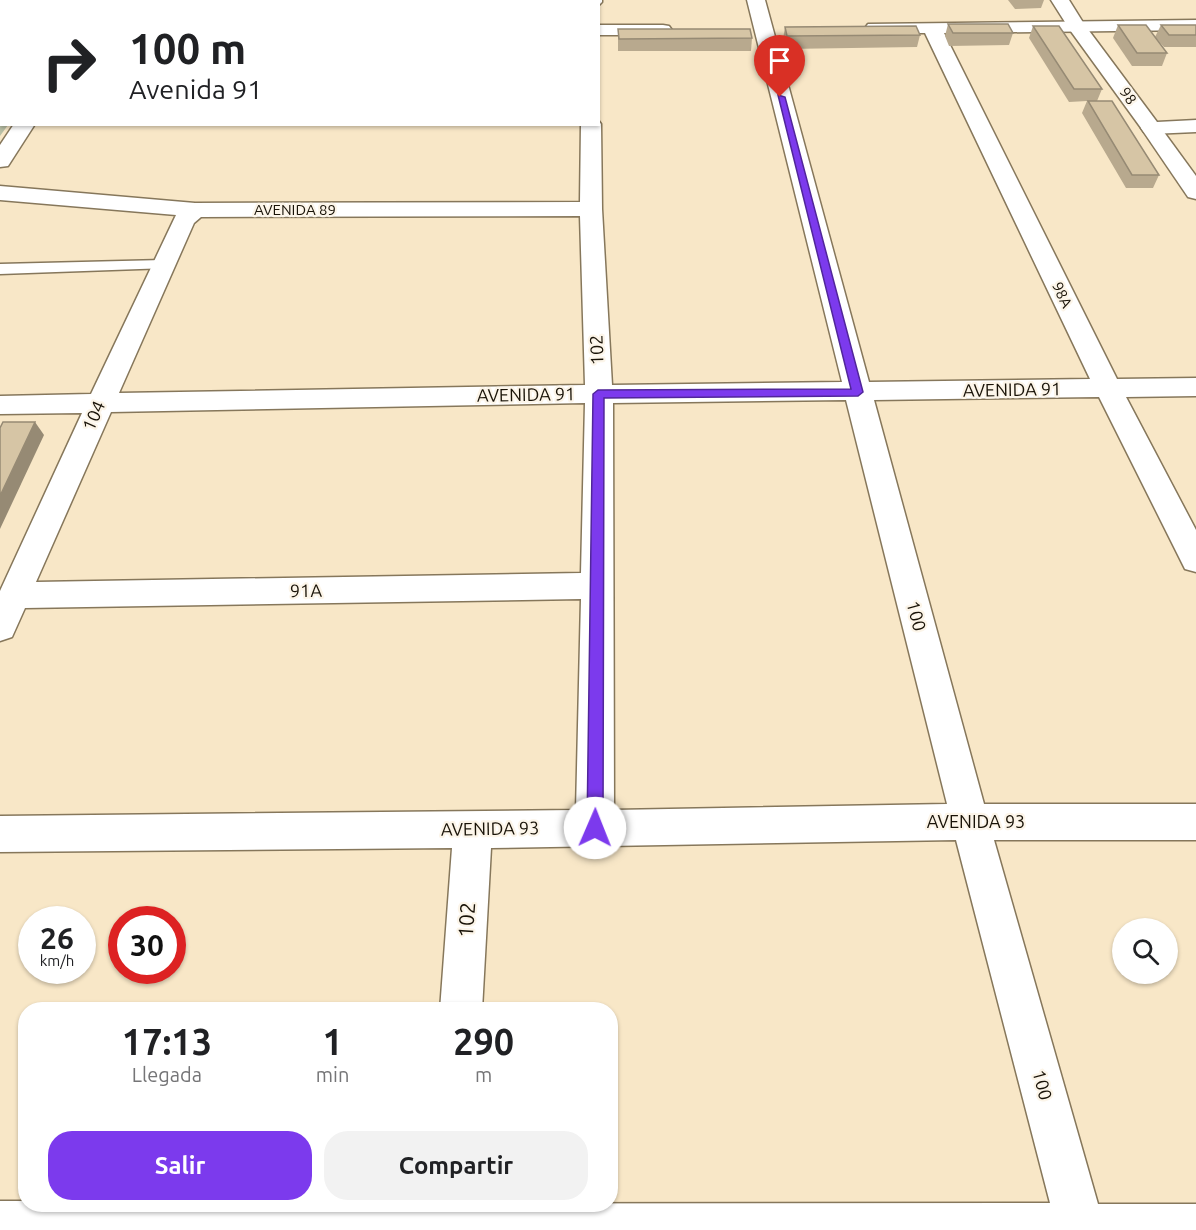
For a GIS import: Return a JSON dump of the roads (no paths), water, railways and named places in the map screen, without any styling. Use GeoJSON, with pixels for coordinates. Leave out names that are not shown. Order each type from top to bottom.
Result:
{"type":"FeatureCollection","features":[{"type":"Feature","properties":{"kind":"street","name":"98"},"geometry":{"type":"LineString","coordinates":[[1060,0],[1076,26],[1196,192]]}},
{"type":"Feature","properties":{"kind":"street","name":"100"},"geometry":{"type":"LineString","coordinates":[[764,22],[970,822],[1081,1228]]}},
{"type":"Feature","properties":{"kind":"street"},"geometry":{"type":"LineString","coordinates":[[852,28],[1196,25]]}},
{"type":"Feature","properties":{"kind":"street","name":"98A"},"geometry":{"type":"LineString","coordinates":[[932,28],[1108,388],[1196,560]]}},
{"type":"Feature","properties":{"kind":"street"},"geometry":{"type":"LineString","coordinates":[[600,30],[681,30]]}},
{"type":"Feature","properties":{"kind":"street"},"geometry":{"type":"LineString","coordinates":[[0,161],[24,126]]}},
{"type":"Feature","properties":{"kind":"street","name":"102"},"geometry":{"type":"LineString","coordinates":[[591,126],[591,209],[598,394],[595,828]]}},
{"type":"Feature","properties":{"kind":"street"},"geometry":{"type":"LineString","coordinates":[[1151,128],[1196,126]]}},
{"type":"Feature","properties":{"kind":"street","name":"AVENIDA 89"},"geometry":{"type":"LineString","coordinates":[[0,194],[195,210],[591,209]]}},
{"type":"Feature","properties":{"kind":"street","name":"104"},"geometry":{"type":"LineString","coordinates":[[0,627],[184,220],[195,210]]}},
{"type":"Feature","properties":{"kind":"street","name":"AVENIDA 91"},"geometry":{"type":"LineString","coordinates":[[0,405],[598,394],[1196,387]]}},
{"type":"Feature","properties":{"kind":"street","name":"91A"},"geometry":{"type":"LineString","coordinates":[[15,595],[597,586]]}},
{"type":"Feature","properties":{"kind":"street","name":"AVENIDA 93"},"geometry":{"type":"LineString","coordinates":[[0,834],[473,830],[970,822],[1196,822]]}},
{"type":"Feature","properties":{"kind":"street","name":"102"},"geometry":{"type":"LineString","coordinates":[[462,1002],[473,830]]}},
{"type":"Feature","properties":{"kind":"street"},"geometry":{"type":"LineString","coordinates":[[0,1225],[447,1220],[1196,1228]]}},
{"type":"Feature","properties":{"kind":"lane"},"geometry":{"type":"LineString","coordinates":[[0,269],[163,265]]}}]}
